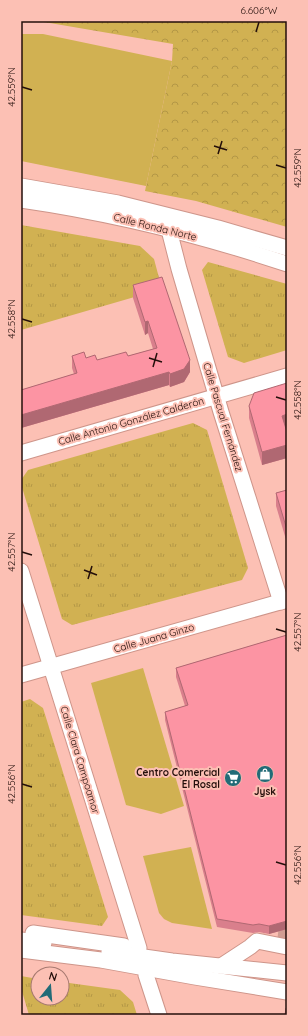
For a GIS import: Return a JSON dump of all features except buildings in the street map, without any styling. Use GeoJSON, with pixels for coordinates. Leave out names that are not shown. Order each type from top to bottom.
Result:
{"type":"FeatureCollection","features":[{"type":"Feature","properties":{"kind":"street","name":"Calle Ronda Norte"},"geometry":{"type":"LineString","coordinates":[[21,186],[118,204],[218,228],[287,248]]}},
{"type":"Feature","properties":{"kind":"street","name":"Calle Ronda Norte"},"geometry":{"type":"LineString","coordinates":[[21,200],[118,217],[215,242],[287,264]]}},
{"type":"Feature","properties":{"kind":"street","name":"Calle Pascual Fernández"},"geometry":{"type":"LineString","coordinates":[[169,230],[217,397],[284,601]]}},
{"type":"Feature","properties":{"kind":"street","name":"Calle Antonio González Calderón"},"geometry":{"type":"LineString","coordinates":[[21,453],[287,376]]}},
{"type":"Feature","properties":{"kind":"street","name":"Calle Clara Campoamor"},"geometry":{"type":"LineString","coordinates":[[21,571],[139,948]]}},
{"type":"Feature","properties":{"kind":"street","name":"Calle Juana Ginzo"},"geometry":{"type":"LineString","coordinates":[[21,675],[284,601]]}},
{"type":"Feature","properties":{"kind":"street"},"geometry":{"type":"LineString","coordinates":[[21,932],[139,948],[194,970]]}},
{"type":"Feature","properties":{"kind":"street"},"geometry":{"type":"LineString","coordinates":[[21,940],[164,960],[194,970],[287,992]]}},
{"type":"Feature","properties":{"kind":"street"},"geometry":{"type":"LineString","coordinates":[[221,966],[257,941],[287,947]]}},
{"type":"Feature","properties":{"kind":"street"},"geometry":{"type":"LineString","coordinates":[[21,950],[194,970]]}},
{"type":"Feature","properties":{"kind":"street"},"geometry":{"type":"LineString","coordinates":[[21,960],[146,975],[221,966],[287,973]]}},
{"type":"Feature","properties":{"kind":"street"},"geometry":{"type":"LineString","coordinates":[[146,975],[159,1015]]}},
{"type":"Feature","properties":{"kind":"green space"},"geometry":{"type":"Polygon","coordinates":[[[38,21],[287,21],[287,227],[196,201],[145,191],[172,61],[173,44],[38,21]]]}},
{"type":"Feature","properties":{"kind":"green space"},"geometry":{"type":"Polygon","coordinates":[[[21,34],[43,34],[172,61],[146,186],[21,161],[21,34]]]}},
{"type":"Feature","properties":{"kind":"green space"},"geometry":{"type":"Polygon","coordinates":[[[21,225],[140,246],[154,259],[162,289],[21,330],[21,225]]]}},
{"type":"Feature","properties":{"kind":"green space"},"geometry":{"type":"Polygon","coordinates":[[[208,262],[287,284],[287,350],[244,363],[228,357],[202,270],[208,262]]]}},
{"type":"Feature","properties":{"kind":"green space"},"geometry":{"type":"Polygon","coordinates":[[[193,423],[207,430],[248,568],[242,580],[72,625],[62,619],[21,480],[28,470],[193,423]]]}},
{"type":"Feature","properties":{"kind":"green space"},"geometry":{"type":"Polygon","coordinates":[[[143,668],[184,806],[161,814],[126,805],[91,683],[143,668]]]}},
{"type":"Feature","properties":{"kind":"green space"},"geometry":{"type":"Polygon","coordinates":[[[30,699],[43,708],[108,917],[102,926],[21,915],[21,702],[30,699]]]}},
{"type":"Feature","properties":{"kind":"green space"},"geometry":{"type":"Polygon","coordinates":[[[191,847],[212,929],[172,923],[164,919],[159,913],[143,856],[191,847]]]}},
{"type":"Feature","properties":{"kind":"green space"},"geometry":{"type":"Polygon","coordinates":[[[21,976],[30,978],[30,1006],[70,1006],[70,983],[120,990],[133,1002],[137,1015],[29,1015],[21,988],[21,976]]]}},
{"type":"Feature","properties":{"kind":"tunnel"},"geometry":{"type":"LineString","coordinates":[[266,917],[271,932],[287,934]]}},
{"type":"Feature","properties":{"kind":"place","name":"Jysk"},"geometry":{"type":"Point","coordinates":[265,774]}},
{"type":"Feature","properties":{"kind":"place","name":"Centro Comercial El Rosal"},"geometry":{"type":"Point","coordinates":[233,778]}}]}
